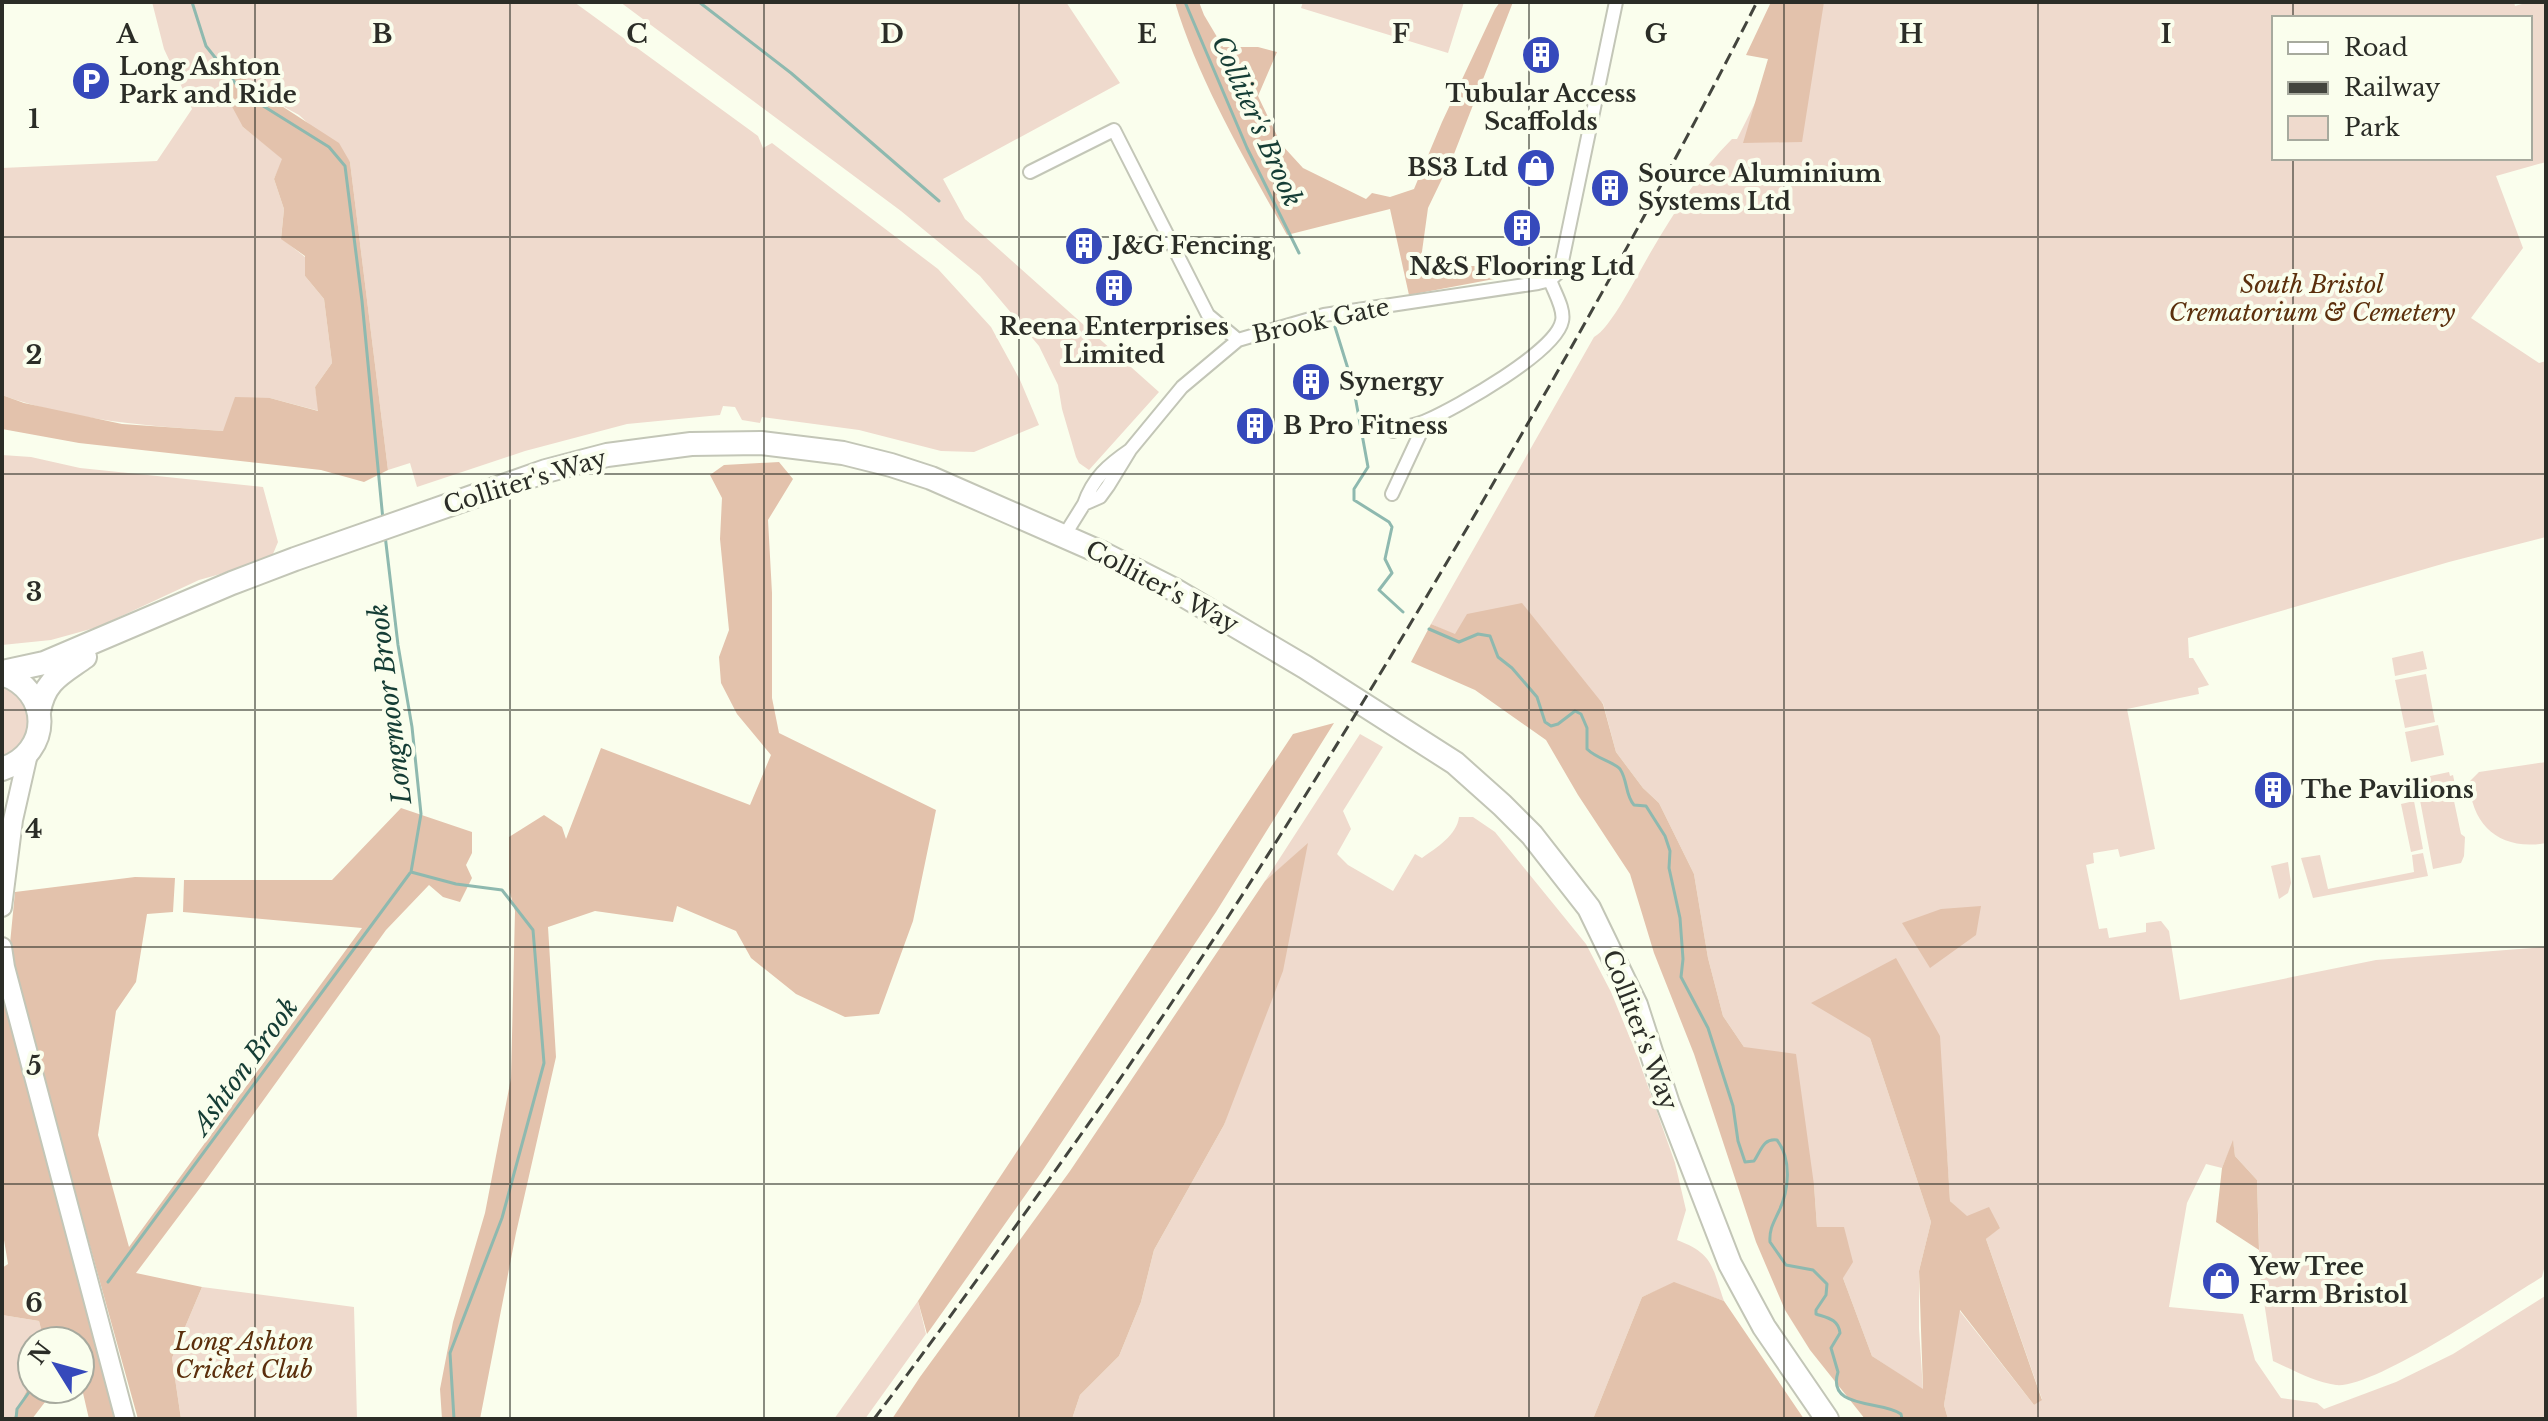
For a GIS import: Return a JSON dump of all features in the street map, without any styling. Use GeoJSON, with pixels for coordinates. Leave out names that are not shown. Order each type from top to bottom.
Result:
{"type":"FeatureCollection","features":[{"type":"Feature","properties":{"kind":"highway","name":"Colliter's Way"},"geometry":{"type":"LineString","coordinates":[[2,673],[44,663],[232,583],[366,534],[546,471],[607,455],[691,444],[761,443],[843,453],[931,478],[1064,536],[1173,589],[1305,667],[1420,739],[1472,777],[1532,835],[1595,919],[1636,1005],[1668,1104],[1730,1264],[1764,1327],[1827,1419]]}},
{"type":"Feature","properties":{"kind":"highway","name":"Colliter's Way"},"geometry":{"type":"LineString","coordinates":[[28,754],[40,727],[42,696],[56,677],[118,633]]}},
{"type":"Feature","properties":{"kind":"highway"},"geometry":{"type":"LineString","coordinates":[[2,658],[21,659],[45,654],[118,633]]}},
{"type":"Feature","properties":{"kind":"highway"},"geometry":{"type":"LineString","coordinates":[[2,673],[25,686],[39,712]]}},
{"type":"Feature","properties":{"kind":"highway"},"geometry":{"type":"LineString","coordinates":[[2,769],[14,765],[28,754]]}},
{"type":"Feature","properties":{"kind":"main road"},"geometry":{"type":"LineString","coordinates":[[2,907],[13,820],[28,754]]}},
{"type":"Feature","properties":{"kind":"main road"},"geometry":{"type":"LineString","coordinates":[[2,947],[125,1419]]}},
{"type":"Feature","properties":{"kind":"street"},"geometry":{"type":"LineString","coordinates":[[1393,431],[1426,421],[1501,380],[1545,345],[1562,324],[1562,313],[1550,280],[1560,271],[1616,2]]}},
{"type":"Feature","properties":{"kind":"street","name":"Brook Gate"},"geometry":{"type":"LineString","coordinates":[[1030,172],[1114,130],[1208,315],[1238,340],[1324,315],[1550,280]]}},
{"type":"Feature","properties":{"kind":"street"},"geometry":{"type":"LineString","coordinates":[[1064,536],[1084,504],[1100,497],[1130,450],[1182,387],[1238,340]]}},
{"type":"Feature","properties":{"kind":"street"},"geometry":{"type":"LineString","coordinates":[[1392,494],[1426,421]]}},
{"type":"Feature","properties":{"kind":"green space"},"geometry":{"type":"Polygon","coordinates":[[[152,2],[574,2],[758,136],[763,148],[772,143],[938,269],[991,327],[1020,380],[1039,425],[974,452],[941,451],[859,430],[762,417],[760,423],[742,420],[735,407],[723,406],[720,415],[627,424],[525,451],[417,487],[410,463],[388,470],[350,162],[299,115],[277,103],[243,127],[283,159],[274,179],[284,209],[281,238],[305,257],[305,276],[324,299],[332,363],[315,387],[319,411],[270,398],[223,431],[84,416],[2,395],[2,168],[157,161],[192,109],[164,49],[152,2]]]}},
{"type":"Feature","properties":{"kind":"green space"},"geometry":{"type":"Polygon","coordinates":[[[620,2],[1066,2],[1120,83],[943,179],[965,219],[1159,392],[1089,470],[1079,463],[1058,385],[1039,346],[980,276],[901,211],[620,2]]]}},
{"type":"Feature","properties":{"kind":"green space"},"geometry":{"type":"Polygon","coordinates":[[[1303,2],[1464,2],[1448,53],[1301,8],[1303,2]]]}},
{"type":"Feature","properties":{"kind":"green space","name":"South Bristol Crematorium & Cemetery"},"geometry":{"type":"Polygon","coordinates":[[[1806,2],[2514,2],[2515,6],[2546,2],[2546,162],[2496,176],[2523,248],[2471,318],[2539,363],[2546,361],[2546,537],[2188,638],[2189,658],[2193,658],[2209,685],[2198,688],[2199,694],[2127,709],[2155,849],[2120,857],[2118,849],[2093,853],[2094,863],[2086,865],[2099,929],[2107,928],[2109,938],[2146,932],[2146,923],[2161,921],[2169,931],[2180,1000],[2376,960],[2546,947],[2546,1249],[2542,1277],[2439,1341],[2379,1373],[2336,1385],[2304,1375],[2273,1361],[2260,1275],[2257,1180],[2235,1156],[2233,1142],[2222,1168],[2206,1164],[2187,1203],[2169,1307],[2243,1314],[2255,1360],[2281,1398],[2317,1403],[2324,1409],[2396,1382],[2453,1354],[2545,1296],[2546,1419],[1948,1419],[1944,1405],[1959,1310],[2034,1405],[2042,1399],[1986,1239],[2000,1227],[1967,1217],[1950,1201],[1946,1139],[1870,1038],[1931,1222],[1919,1271],[1923,1390],[1872,1356],[1843,1278],[1817,1227],[1814,1185],[1744,1047],[1723,1016],[1708,958],[1694,874],[1659,803],[1643,788],[1616,752],[1603,703],[1431,624],[1594,337],[1617,311],[1699,178],[1732,139],[1737,139],[1806,2]]]}},
{"type":"Feature","properties":{"kind":"green space"},"geometry":{"type":"Polygon","coordinates":[[[2,455],[31,457],[80,468],[263,487],[278,542],[273,554],[260,563],[199,580],[98,627],[51,640],[2,645],[2,455]]]}},
{"type":"Feature","properties":{"kind":"green space"},"geometry":{"type":"Polygon","coordinates":[[[2423,651],[2427,669],[2395,676],[2392,658],[2423,651]]]}},
{"type":"Feature","properties":{"kind":"green space"},"geometry":{"type":"Polygon","coordinates":[[[2426,674],[2435,722],[2405,728],[2395,680],[2426,674]]]}},
{"type":"Feature","properties":{"kind":"green space"},"geometry":{"type":"Polygon","coordinates":[[[2,680],[21,698],[29,719],[23,740],[2,756],[2,680]]]}},
{"type":"Feature","properties":{"kind":"green space"},"geometry":{"type":"Polygon","coordinates":[[[2438,725],[2444,755],[2411,762],[2405,732],[2438,725]]]}},
{"type":"Feature","properties":{"kind":"green space"},"geometry":{"type":"Polygon","coordinates":[[[1360,734],[1383,747],[1343,811],[1351,829],[1337,854],[1348,865],[1393,891],[1415,854],[1422,858],[1439,845],[1454,830],[1459,817],[1473,817],[1495,832],[1586,944],[1611,992],[1675,1163],[1686,1210],[1677,1240],[1705,1256],[1714,1270],[1724,1301],[1674,1283],[1642,1297],[1593,1419],[1072,1419],[1080,1395],[1119,1356],[1141,1302],[1154,1250],[1224,1125],[1307,845],[1265,881],[1360,734]]]}},
{"type":"Feature","properties":{"kind":"green space"},"geometry":{"type":"Polygon","coordinates":[[[2546,762],[2546,843],[2515,843],[2492,832],[2476,812],[2469,782],[2479,772],[2546,762]]]}},
{"type":"Feature","properties":{"kind":"green space"},"geometry":{"type":"Polygon","coordinates":[[[2449,772],[2450,776],[2453,775],[2458,799],[2454,801],[2461,834],[2465,837],[2464,856],[2461,863],[2433,869],[2416,779],[2449,772]]]}},
{"type":"Feature","properties":{"kind":"green space"},"geometry":{"type":"Polygon","coordinates":[[[2414,801],[2423,849],[2411,852],[2401,804],[2414,801]]]}},
{"type":"Feature","properties":{"kind":"green space"},"geometry":{"type":"Polygon","coordinates":[[[2423,853],[2428,876],[2313,898],[2301,858],[2320,855],[2328,889],[2414,872],[2412,855],[2423,853]]]}},
{"type":"Feature","properties":{"kind":"green space"},"geometry":{"type":"Polygon","coordinates":[[[2288,862],[2291,883],[2288,893],[2279,899],[2271,866],[2288,862]]]}},
{"type":"Feature","properties":{"kind":"green space","name":"Long Ashton Cricket Club"},"geometry":{"type":"Polygon","coordinates":[[[202,1287],[354,1307],[357,1419],[181,1419],[172,1358],[202,1287]]]}},
{"type":"Feature","properties":{"kind":"green space"},"geometry":{"type":"Polygon","coordinates":[[[918,1301],[926,1334],[865,1419],[834,1419],[918,1301]]]}},
{"type":"Feature","properties":{"kind":"green space"},"geometry":{"type":"Polygon","coordinates":[[[2,1315],[39,1321],[40,1325],[16,1325],[16,1405],[20,1405],[13,1419],[2,1419],[2,1315]]]}},
{"type":"Feature","properties":{"kind":"shaded area"},"geometry":{"type":"Polygon","coordinates":[[[1175,2],[1199,2],[1223,47],[1258,47],[1277,52],[1258,96],[1281,144],[1303,168],[1366,199],[1372,193],[1390,197],[1414,189],[1495,9],[1500,2],[1513,2],[1454,154],[1428,208],[1420,266],[1475,266],[1541,260],[1547,266],[1542,270],[1409,295],[1390,209],[1287,235],[1210,91],[1175,2]]]}},
{"type":"Feature","properties":{"kind":"shaded area"},"geometry":{"type":"Polygon","coordinates":[[[1771,2],[1824,2],[1802,142],[1743,143],[1768,59],[1746,55],[1771,2]]]}},
{"type":"Feature","properties":{"kind":"shaded area"},"geometry":{"type":"Polygon","coordinates":[[[239,74],[339,143],[350,162],[388,470],[364,482],[321,470],[79,443],[2,429],[2,395],[24,403],[122,424],[223,431],[235,397],[270,398],[318,411],[315,387],[332,363],[324,299],[305,276],[305,256],[281,239],[284,209],[274,179],[282,159],[243,127],[222,88],[239,74]]]}},
{"type":"Feature","properties":{"kind":"shaded area"},"geometry":{"type":"Polygon","coordinates":[[[779,462],[793,479],[768,520],[772,698],[779,733],[936,810],[913,921],[879,1014],[845,1017],[796,994],[751,958],[736,931],[677,906],[673,922],[595,911],[548,927],[556,1057],[516,1233],[480,1419],[442,1419],[440,1389],[453,1322],[485,1213],[511,1078],[515,911],[509,889],[509,837],[544,815],[562,827],[566,839],[601,748],[750,805],[771,755],[737,714],[721,683],[719,657],[729,630],[720,539],[722,498],[710,475],[724,465],[779,462]]]}},
{"type":"Feature","properties":{"kind":"shaded area"},"geometry":{"type":"Polygon","coordinates":[[[1522,603],[1603,704],[1616,752],[1643,788],[1659,803],[1694,874],[1708,958],[1723,1016],[1744,1047],[1796,1054],[1817,1227],[1844,1227],[1853,1262],[1843,1278],[1872,1356],[1923,1389],[1919,1271],[1931,1222],[1870,1038],[1811,1003],[1896,958],[1940,1036],[1950,1201],[1967,1216],[1989,1207],[2000,1228],[1986,1239],[2042,1400],[2034,1405],[1960,1310],[1944,1405],[1948,1419],[1865,1419],[1810,1350],[1785,1310],[1756,1242],[1694,1054],[1654,953],[1630,874],[1546,740],[1475,690],[1411,662],[1431,624],[1455,634],[1467,614],[1522,603]]]}},
{"type":"Feature","properties":{"kind":"shaded area"},"geometry":{"type":"Polygon","coordinates":[[[1334,723],[1216,912],[1041,1173],[927,1334],[918,1301],[1293,734],[1334,723]]]}},
{"type":"Feature","properties":{"kind":"shaded area"},"geometry":{"type":"Polygon","coordinates":[[[401,808],[472,832],[472,853],[466,865],[472,878],[460,902],[443,897],[429,885],[386,930],[136,1273],[202,1287],[172,1358],[181,1419],[138,1419],[9,954],[15,892],[135,877],[175,878],[173,912],[147,914],[136,982],[116,1011],[98,1135],[129,1247],[362,928],[183,912],[184,880],[332,880],[401,808]]]}},
{"type":"Feature","properties":{"kind":"shaded area"},"geometry":{"type":"Polygon","coordinates":[[[1308,843],[1283,971],[1224,1125],[1154,1250],[1141,1302],[1119,1356],[1080,1395],[1072,1419],[892,1419],[1070,1171],[1265,881],[1308,843]]]}},
{"type":"Feature","properties":{"kind":"shaded area"},"geometry":{"type":"Polygon","coordinates":[[[1981,906],[1976,935],[1930,968],[1902,923],[1941,909],[1981,906]]]}},
{"type":"Feature","properties":{"kind":"shaded area"},"geometry":{"type":"Polygon","coordinates":[[[2,982],[91,1325],[40,1325],[39,1321],[2,1315],[2,1268],[8,1264],[2,1228],[2,982]]]}},
{"type":"Feature","properties":{"kind":"shaded area"},"geometry":{"type":"Polygon","coordinates":[[[2233,1140],[2235,1156],[2257,1180],[2259,1250],[2216,1222],[2222,1168],[2233,1140]]]}},
{"type":"Feature","properties":{"kind":"shaded area"},"geometry":{"type":"Polygon","coordinates":[[[1674,1282],[1724,1301],[1804,1419],[1593,1419],[1642,1297],[1674,1282]]]}},
{"type":"Feature","properties":{"kind":"shaded area"},"geometry":{"type":"Polygon","coordinates":[[[96,1346],[115,1419],[89,1419],[86,1405],[96,1405],[96,1346]]]}},
{"type":"Feature","properties":{"kind":"shaded area"},"geometry":{"type":"Polygon","coordinates":[[[20,1405],[43,1405],[32,1419],[13,1419],[20,1405]]]}},
{"type":"Feature","properties":{"kind":"waterway","name":"Longmoor Brook"},"geometry":{"type":"LineString","coordinates":[[192,2],[206,46],[244,94],[329,147],[345,166],[362,301],[383,520]]}},
{"type":"Feature","properties":{"kind":"waterway"},"geometry":{"type":"LineString","coordinates":[[699,2],[791,73],[939,201]]}},
{"type":"Feature","properties":{"kind":"waterway","name":"Colliter's Brook"},"geometry":{"type":"LineString","coordinates":[[1185,2],[1247,148],[1299,253]]}},
{"type":"Feature","properties":{"kind":"waterway","name":"Colliter's Brook"},"geometry":{"type":"LineString","coordinates":[[1335,327],[1353,385],[1368,467],[1354,489],[1354,500],[1392,527],[1385,559],[1392,573],[1379,590],[1403,612]]}},
{"type":"Feature","properties":{"kind":"waterway","name":"Longmoor Brook"},"geometry":{"type":"LineString","coordinates":[[385,535],[421,814],[411,872],[456,884],[502,890],[533,930],[544,1063],[502,1218],[450,1353],[454,1419]]}},
{"type":"Feature","properties":{"kind":"waterway","name":"Colliter's Brook"},"geometry":{"type":"LineString","coordinates":[[1429,629],[1459,642],[1478,634],[1490,636],[1498,657],[1537,697],[1545,722],[1551,726],[1575,711],[1581,714],[1587,728],[1587,749],[1620,769],[1631,801],[1634,805],[1646,806],[1665,836],[1680,918],[1681,977],[1708,1028],[1733,1106],[1738,1141],[1745,1162],[1754,1161],[1763,1146],[1772,1140],[1777,1140],[1785,1157],[1787,1185],[1771,1229],[1770,1242],[1786,1265],[1813,1270],[1827,1284],[1826,1295],[1816,1314],[1832,1320],[1839,1328],[1840,1333],[1831,1348],[1840,1393],[1858,1402],[1892,1410],[1901,1414],[1902,1419]]}},
{"type":"Feature","properties":{"kind":"waterway","name":"Ashton Brook"},"geometry":{"type":"LineString","coordinates":[[108,1282],[410,873]]}},
{"type":"Feature","properties":{"kind":"waterway","name":"Ashton Brook"},"geometry":{"type":"LineString","coordinates":[[16,1419],[20,1405]]}},
{"type":"Feature","properties":{"kind":"railway"},"geometry":{"type":"LineString","coordinates":[[874,1419],[1106,1099],[1305,796],[1550,385],[1635,233],[1757,2]]}},
{"type":"Feature","properties":{"kind":"place","name":"Tubular Access Scaffolds"},"geometry":{"type":"Point","coordinates":[1541,55]}},
{"type":"Feature","properties":{"kind":"place","name":"Long Ashton Park and Ride"},"geometry":{"type":"Point","coordinates":[91,81]}},
{"type":"Feature","properties":{"kind":"place","name":"BS3 Ltd"},"geometry":{"type":"Point","coordinates":[1536,168]}},
{"type":"Feature","properties":{"kind":"place","name":"Source Aluminium Systems Ltd"},"geometry":{"type":"Point","coordinates":[1610,188]}},
{"type":"Feature","properties":{"kind":"place","name":"N&S Flooring Ltd"},"geometry":{"type":"Point","coordinates":[1522,228]}},
{"type":"Feature","properties":{"kind":"place","name":"J&G Fencing"},"geometry":{"type":"Point","coordinates":[1084,246]}},
{"type":"Feature","properties":{"kind":"place","name":"Reena Enterprises Limited"},"geometry":{"type":"Point","coordinates":[1114,288]}},
{"type":"Feature","properties":{"kind":"place","name":"Synergy"},"geometry":{"type":"Point","coordinates":[1311,382]}},
{"type":"Feature","properties":{"kind":"place","name":"B Pro Fitness"},"geometry":{"type":"Point","coordinates":[1255,426]}},
{"type":"Feature","properties":{"kind":"place","name":"The Pavilions"},"geometry":{"type":"Point","coordinates":[2273,790]}},
{"type":"Feature","properties":{"kind":"place","name":"Yew Tree Farm Bristol"},"geometry":{"type":"Point","coordinates":[2221,1281]}}]}
